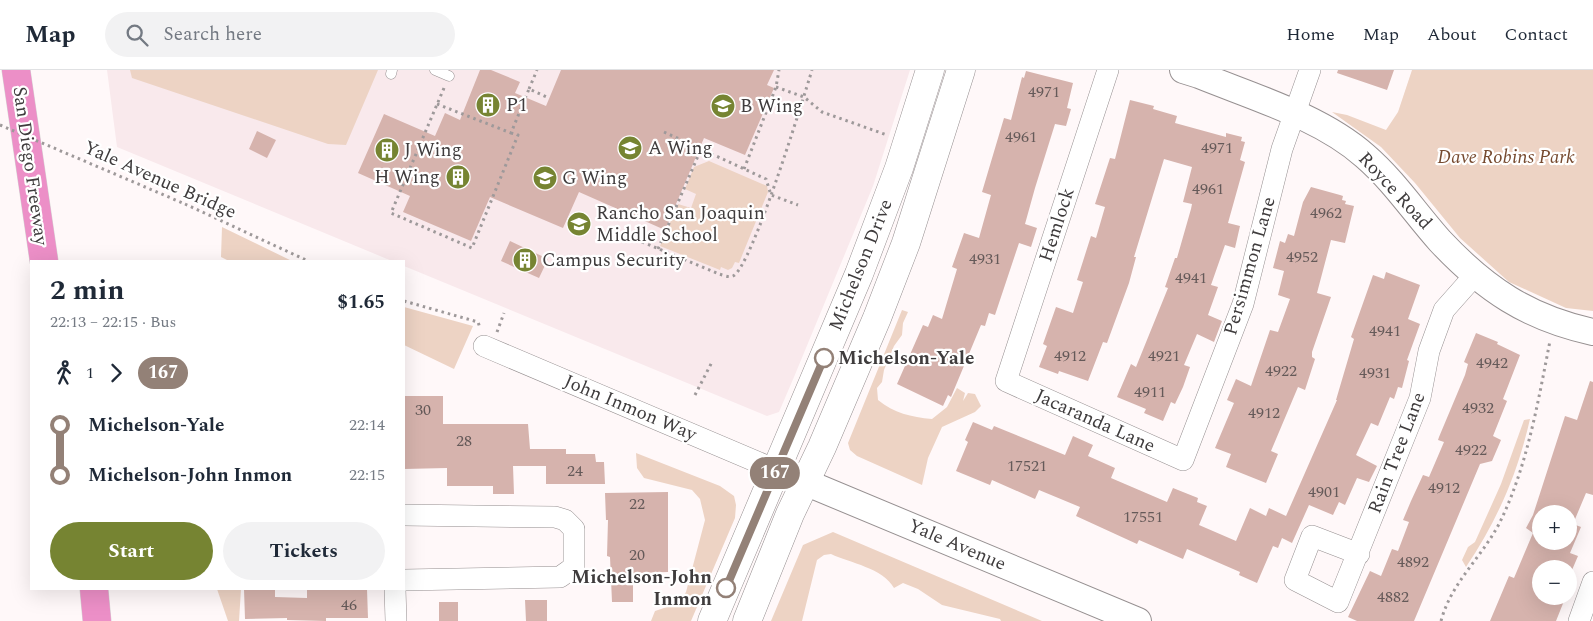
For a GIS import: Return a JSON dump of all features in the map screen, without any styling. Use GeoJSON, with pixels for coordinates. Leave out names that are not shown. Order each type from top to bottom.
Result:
{"type":"FeatureCollection","features":[{"type":"Feature","properties":{"kind":"highway","name":"San Diego Freeway"},"geometry":{"type":"LineString","coordinates":[[16,70],[44,260]]}},
{"type":"Feature","properties":{"kind":"highway"},"geometry":{"type":"LineString","coordinates":[[94,590],[97,621]]}},
{"type":"Feature","properties":{"kind":"main road","name":"Michelson Drive"},"geometry":{"type":"LineString","coordinates":[[712,621],[862,265],[899,168],[930,70]]}},
{"type":"Feature","properties":{"kind":"main road","name":"Michelson Drive"},"geometry":{"type":"LineString","coordinates":[[748,621],[805,483],[877,318],[906,243],[961,70]]}},
{"type":"Feature","properties":{"kind":"street","name":"Hemlock"},"geometry":{"type":"LineString","coordinates":[[1006,381],[1108,70]]}},
{"type":"Feature","properties":{"kind":"street","name":"Royce Road"},"geometry":{"type":"LineString","coordinates":[[1183,70],[1333,132],[1365,155],[1393,184],[1440,240],[1474,275],[1496,292],[1553,321],[1593,332]]}},
{"type":"Feature","properties":{"kind":"street","name":"Persimmon Lane"},"geometry":{"type":"LineString","coordinates":[[1183,460],[1243,304],[1282,149],[1310,70]]}},
{"type":"Feature","properties":{"kind":"street","name":"Rain Tree Lane"},"geometry":{"type":"LineString","coordinates":[[1358,554],[1420,398],[1429,351],[1444,310],[1474,275]]}},
{"type":"Feature","properties":{"kind":"street","name":"John Inmon Way"},"geometry":{"type":"LineString","coordinates":[[484,346],[776,470]]}},
{"type":"Feature","properties":{"kind":"street","name":"Jacaranda Lane"},"geometry":{"type":"LineString","coordinates":[[1006,381],[1183,460]]}},
{"type":"Feature","properties":{"kind":"street","name":"Yale Avenue"},"geometry":{"type":"LineString","coordinates":[[776,470],[1138,621]]}},
{"type":"Feature","properties":{"kind":"street"},"geometry":{"type":"LineString","coordinates":[[405,515],[555,517],[565,520],[574,529],[574,567],[560,577],[405,580]]}},
{"type":"Feature","properties":{"kind":"street"},"geometry":{"type":"LineString","coordinates":[[1579,621],[1593,582]]}},
{"type":"Feature","properties":{"kind":"street"},"geometry":{"type":"LineString","coordinates":[[395,590],[396,621]]}},
{"type":"Feature","properties":{"kind":"lane"},"geometry":{"type":"LineString","coordinates":[[435,70],[449,76]]}},
{"type":"Feature","properties":{"kind":"path"},"geometry":{"type":"LineString","coordinates":[[512,133],[537,70]]}},
{"type":"Feature","properties":{"kind":"path"},"geometry":{"type":"LineString","coordinates":[[744,169],[776,88],[779,70]]}},
{"type":"Feature","properties":{"kind":"path"},"geometry":{"type":"LineString","coordinates":[[630,237],[719,274],[730,277],[735,276],[744,262],[771,195],[812,70]]}},
{"type":"Feature","properties":{"kind":"path"},"geometry":{"type":"LineString","coordinates":[[437,104],[518,135],[472,248],[391,213],[437,104],[449,76]]}},
{"type":"Feature","properties":{"kind":"path"},"geometry":{"type":"LineString","coordinates":[[776,88],[804,98],[822,112],[888,136]]}},
{"type":"Feature","properties":{"kind":"path"},"geometry":{"type":"LineString","coordinates":[[529,89],[549,98]]}},
{"type":"Feature","properties":{"kind":"path","name":"Yale Avenue Bridge"},"geometry":{"type":"LineString","coordinates":[[0,125],[185,204],[306,260]]}},
{"type":"Feature","properties":{"kind":"path"},"geometry":{"type":"LineString","coordinates":[[664,132],[766,179],[771,195]]}},
{"type":"Feature","properties":{"kind":"path"},"geometry":{"type":"LineString","coordinates":[[658,249],[701,149]]}},
{"type":"Feature","properties":{"kind":"path"},"geometry":{"type":"LineString","coordinates":[[771,195],[798,205]]}},
{"type":"Feature","properties":{"kind":"path"},"geometry":{"type":"LineString","coordinates":[[405,301],[478,322],[484,346]]}},
{"type":"Feature","properties":{"kind":"path"},"geometry":{"type":"LineString","coordinates":[[499,325],[504,313]]}},
{"type":"Feature","properties":{"kind":"path"},"geometry":{"type":"LineString","coordinates":[[1441,621],[1445,604],[1463,575],[1488,545],[1517,480],[1536,410],[1553,321]]}},
{"type":"Feature","properties":{"kind":"path"},"geometry":{"type":"LineString","coordinates":[[695,395],[712,362]]}},
{"type":"Feature","properties":{"kind":"shaded area","name":"Rancho San Joaquin Middle School"},"geometry":{"type":"Polygon","coordinates":[[[107,70],[910,70],[873,186],[779,412],[767,416],[405,266],[405,260],[390,260],[117,147],[107,70]]]}},
{"type":"Feature","properties":{"kind":"green space"},"geometry":{"type":"Polygon","coordinates":[[[130,70],[378,70],[346,145],[328,144],[132,78],[130,70]]]}},
{"type":"Feature","properties":{"kind":"green space","name":"Dave Robins Park"},"geometry":{"type":"Polygon","coordinates":[[[1412,70],[1593,70],[1593,311],[1566,308],[1509,282],[1460,238],[1415,183],[1381,147],[1332,112],[1347,115],[1386,130],[1398,112],[1412,70]]]}},
{"type":"Feature","properties":{"kind":"green space"},"geometry":{"type":"Polygon","coordinates":[[[709,161],[767,186],[768,192],[739,263],[735,262],[732,268],[728,270],[721,267],[720,270],[660,246],[678,204],[691,208],[696,194],[685,189],[694,167],[709,161]]]}},
{"type":"Feature","properties":{"kind":"green space"},"geometry":{"type":"Polygon","coordinates":[[[222,227],[290,260],[227,260],[221,257],[222,227]]]}},
{"type":"Feature","properties":{"kind":"green space"},"geometry":{"type":"Polygon","coordinates":[[[405,307],[473,326],[454,369],[405,345],[405,307]]]}},
{"type":"Feature","properties":{"kind":"green space"},"geometry":{"type":"Polygon","coordinates":[[[902,310],[908,312],[903,323],[902,335],[894,346],[884,370],[882,382],[877,388],[878,400],[903,414],[932,419],[947,407],[957,388],[965,393],[963,401],[968,393],[975,394],[981,406],[975,412],[942,427],[928,458],[922,485],[857,456],[850,450],[848,443],[902,310]]]}},
{"type":"Feature","properties":{"kind":"green space"},"geometry":{"type":"Polygon","coordinates":[[[1530,419],[1519,459],[1505,496],[1488,532],[1466,567],[1462,560],[1468,547],[1475,542],[1501,484],[1524,420],[1530,419]]]}},
{"type":"Feature","properties":{"kind":"green space"},"geometry":{"type":"Polygon","coordinates":[[[636,453],[720,486],[734,496],[736,505],[735,518],[691,621],[651,621],[655,611],[679,603],[686,592],[705,520],[700,499],[692,490],[644,478],[637,468],[636,453]]]}},
{"type":"Feature","properties":{"kind":"green space"},"geometry":{"type":"Polygon","coordinates":[[[833,532],[1042,621],[1001,621],[1000,619],[942,605],[918,589],[903,583],[894,588],[889,581],[874,571],[831,554],[824,555],[817,560],[802,621],[771,621],[803,545],[833,532]]]}},
{"type":"Feature","properties":{"kind":"green space"},"geometry":{"type":"Polygon","coordinates":[[[217,590],[241,590],[239,621],[228,621],[217,590]]]}},
{"type":"Feature","properties":{"kind":"building"},"geometry":{"type":"Polygon","coordinates":[[[480,70],[491,70],[520,82],[515,93],[546,106],[561,70],[774,70],[767,85],[774,88],[745,155],[704,138],[665,230],[579,192],[563,228],[490,197],[471,241],[403,212],[410,196],[358,173],[384,114],[435,136],[445,113],[460,120],[480,70]]]}},
{"type":"Feature","properties":{"kind":"building"},"geometry":{"type":"Polygon","coordinates":[[[1338,70],[1394,70],[1387,90],[1337,73],[1338,70]]]}},
{"type":"Feature","properties":{"kind":"building"},"geometry":{"type":"Polygon","coordinates":[[[1026,71],[1073,83],[1067,108],[1071,109],[1066,126],[1055,124],[1035,188],[1025,224],[1037,228],[1031,247],[1019,243],[995,315],[989,313],[985,326],[981,325],[951,397],[948,395],[943,406],[897,384],[923,325],[928,327],[933,315],[942,319],[957,269],[952,267],[964,233],[979,238],[991,195],[982,192],[1004,118],[1011,120],[1022,77],[1024,78],[1026,71]]]}},
{"type":"Feature","properties":{"kind":"building"},"geometry":{"type":"Polygon","coordinates":[[[1130,100],[1154,106],[1153,109],[1177,116],[1175,123],[1226,137],[1226,133],[1242,137],[1241,141],[1245,142],[1240,160],[1245,162],[1228,223],[1240,226],[1235,248],[1225,245],[1211,285],[1218,287],[1208,315],[1222,321],[1214,342],[1197,334],[1184,365],[1190,367],[1183,387],[1175,404],[1171,402],[1163,421],[1144,413],[1146,409],[1117,397],[1131,364],[1136,367],[1168,288],[1165,287],[1175,258],[1177,258],[1192,204],[1183,202],[1192,167],[1164,159],[1134,257],[1136,257],[1129,283],[1107,343],[1103,342],[1088,381],[1059,371],[1058,374],[1039,367],[1047,346],[1043,344],[1056,307],[1073,313],[1083,282],[1077,280],[1091,236],[1096,238],[1105,207],[1095,204],[1110,158],[1115,159],[1130,100]]]}},
{"type":"Feature","properties":{"kind":"building"},"geometry":{"type":"Polygon","coordinates":[[[257,131],[276,140],[267,158],[249,149],[257,131]]]}},
{"type":"Feature","properties":{"kind":"building"},"geometry":{"type":"Polygon","coordinates":[[[1311,187],[1343,196],[1342,200],[1346,201],[1345,204],[1354,206],[1345,243],[1331,240],[1317,293],[1331,297],[1312,352],[1312,357],[1315,359],[1305,390],[1298,387],[1271,451],[1278,454],[1266,483],[1226,467],[1231,454],[1215,448],[1234,403],[1227,400],[1236,379],[1251,386],[1270,330],[1278,332],[1290,299],[1278,295],[1284,271],[1273,268],[1280,241],[1285,243],[1288,234],[1294,236],[1303,202],[1311,187]]]}},
{"type":"Feature","properties":{"kind":"building","name":"Campus Security"},"geometry":{"type":"Polygon","coordinates":[[[510,241],[548,259],[539,278],[501,261],[510,241]]]}},
{"type":"Feature","properties":{"kind":"building"},"geometry":{"type":"Polygon","coordinates":[[[1386,272],[1420,285],[1408,319],[1420,324],[1407,360],[1409,361],[1402,388],[1398,387],[1394,399],[1390,397],[1378,426],[1371,423],[1356,455],[1377,466],[1369,482],[1357,478],[1345,505],[1339,502],[1333,515],[1309,505],[1292,543],[1282,538],[1278,548],[1273,546],[1257,583],[1239,575],[1240,572],[1187,549],[1183,559],[1139,540],[1137,544],[1076,516],[1080,507],[1039,490],[1035,499],[992,480],[990,485],[956,471],[968,442],[965,440],[973,422],[992,430],[994,426],[1065,455],[1073,436],[1093,445],[1088,456],[1115,468],[1111,478],[1167,502],[1173,488],[1198,498],[1197,502],[1207,506],[1199,525],[1236,541],[1250,508],[1266,516],[1269,508],[1286,516],[1337,400],[1354,339],[1351,337],[1373,275],[1384,279],[1386,272]]]}},
{"type":"Feature","properties":{"kind":"building"},"geometry":{"type":"Polygon","coordinates":[[[1476,333],[1498,342],[1497,344],[1520,355],[1503,399],[1507,401],[1493,436],[1501,440],[1492,461],[1480,464],[1414,621],[1357,621],[1348,617],[1370,571],[1381,576],[1392,549],[1398,551],[1409,522],[1403,520],[1411,501],[1423,475],[1429,477],[1444,442],[1438,440],[1465,375],[1468,364],[1464,362],[1476,333]]]}},
{"type":"Feature","properties":{"kind":"building"},"geometry":{"type":"Polygon","coordinates":[[[1590,381],[1593,382],[1593,495],[1586,493],[1577,514],[1577,505],[1536,505],[1565,416],[1577,420],[1590,381]]]}},
{"type":"Feature","properties":{"kind":"building"},"geometry":{"type":"Polygon","coordinates":[[[405,396],[443,396],[443,424],[528,424],[530,449],[566,449],[566,454],[595,454],[596,462],[604,462],[605,484],[546,484],[546,466],[513,466],[514,494],[493,494],[493,486],[447,486],[447,468],[405,469],[405,396]]]}},
{"type":"Feature","properties":{"kind":"building"},"geometry":{"type":"Polygon","coordinates":[[[668,492],[668,572],[637,573],[638,577],[633,577],[633,602],[612,602],[610,557],[607,556],[608,520],[606,520],[605,493],[668,492]]]}},
{"type":"Feature","properties":{"kind":"building"},"geometry":{"type":"Polygon","coordinates":[[[1532,517],[1532,532],[1526,528],[1532,517]]]}},
{"type":"Feature","properties":{"kind":"building"},"geometry":{"type":"Polygon","coordinates":[[[1577,526],[1581,527],[1577,536],[1577,526]]]}},
{"type":"Feature","properties":{"kind":"building"},"geometry":{"type":"Polygon","coordinates":[[[1532,535],[1532,550],[1571,550],[1570,553],[1578,556],[1576,560],[1532,560],[1532,605],[1562,605],[1556,621],[1490,621],[1509,576],[1514,578],[1532,535]]]}},
{"type":"Feature","properties":{"kind":"building"},"geometry":{"type":"Polygon","coordinates":[[[244,590],[275,590],[275,597],[307,598],[307,590],[367,590],[368,618],[326,618],[326,621],[287,620],[287,618],[245,619],[244,590]]]}},
{"type":"Feature","properties":{"kind":"building"},"geometry":{"type":"Polygon","coordinates":[[[525,600],[547,600],[547,621],[526,621],[525,600]]]}},
{"type":"Feature","properties":{"kind":"building"},"geometry":{"type":"Polygon","coordinates":[[[439,602],[458,602],[458,621],[439,621],[439,602]]]}},
{"type":"Feature","properties":{"kind":"bus line","name":"167"},"geometry":{"type":"LineString","coordinates":[[726,588],[824,358]]}},
{"type":"Feature","properties":{"kind":"place","name":"P1"},"geometry":{"type":"Point","coordinates":[488,105]}},
{"type":"Feature","properties":{"kind":"place","name":"B Wing"},"geometry":{"type":"Point","coordinates":[723,106]}},
{"type":"Feature","properties":{"kind":"place","name":"A Wing"},"geometry":{"type":"Point","coordinates":[630,148]}},
{"type":"Feature","properties":{"kind":"place","name":"J Wing"},"geometry":{"type":"Point","coordinates":[387,150]}},
{"type":"Feature","properties":{"kind":"place","name":"H Wing"},"geometry":{"type":"Point","coordinates":[458,177]}},
{"type":"Feature","properties":{"kind":"place","name":"G Wing"},"geometry":{"type":"Point","coordinates":[545,178]}},
{"type":"Feature","properties":{"kind":"place","name":"Rancho San Joaquin Middle School"},"geometry":{"type":"Point","coordinates":[579,224]}},
{"type":"Feature","properties":{"kind":"place","name":"Campus Security"},"geometry":{"type":"Point","coordinates":[525,260]}},
{"type":"Feature","properties":{"kind":"place","name":"Michelson-Yale"},"geometry":{"type":"Point","coordinates":[824,358]}},
{"type":"Feature","properties":{"kind":"place","name":"Michelson-John Inmon"},"geometry":{"type":"Point","coordinates":[726,588]}}]}
